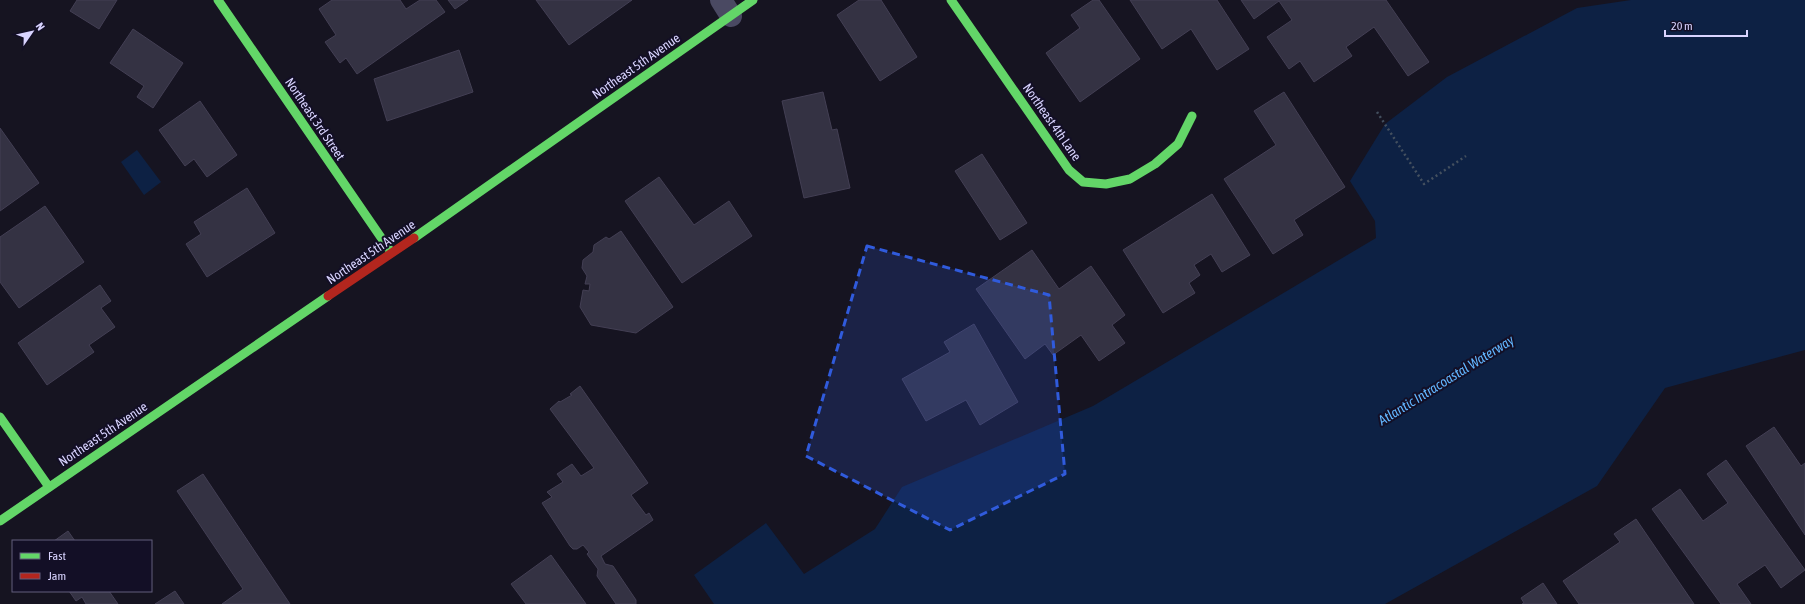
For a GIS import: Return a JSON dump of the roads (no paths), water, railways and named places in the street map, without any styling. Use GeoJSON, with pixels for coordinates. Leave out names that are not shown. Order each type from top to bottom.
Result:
{"type":"FeatureCollection","features":[{"type":"Feature","properties":{"kind":"street","name":"Northeast 3rd Street"},"geometry":{"type":"LineString","coordinates":[[218,0],[391,252]]}},
{"type":"Feature","properties":{"kind":"street","name":"Northeast 5th Avenue"},"geometry":{"type":"LineString","coordinates":[[0,521],[391,252],[420,234],[726,8],[753,0]]}},
{"type":"Feature","properties":{"kind":"street","name":"Northeast 4th Lane"},"geometry":{"type":"LineString","coordinates":[[951,0],[1069,170],[1084,182],[1106,184],[1130,179],[1155,164],[1178,144],[1192,116]]}},
{"type":"Feature","properties":{"kind":"street"},"geometry":{"type":"LineString","coordinates":[[0,417],[49,487]]}},
{"type":"Feature","properties":{"kind":"water","name":"Atlantic Intracoastal Waterway"},"geometry":{"type":"Polygon","coordinates":[[[1631,0],[1805,0],[1805,350],[1665,388],[1597,486],[1385,604],[714,604],[694,575],[766,523],[804,574],[875,529],[902,487],[1093,406],[1376,238],[1375,221],[1350,181],[1385,124],[1447,77],[1577,8],[1631,0]]]}},
{"type":"Feature","properties":{"kind":"water"},"geometry":{"type":"Polygon","coordinates":[[[137,150],[161,182],[144,195],[121,162],[137,150]]]}}]}
